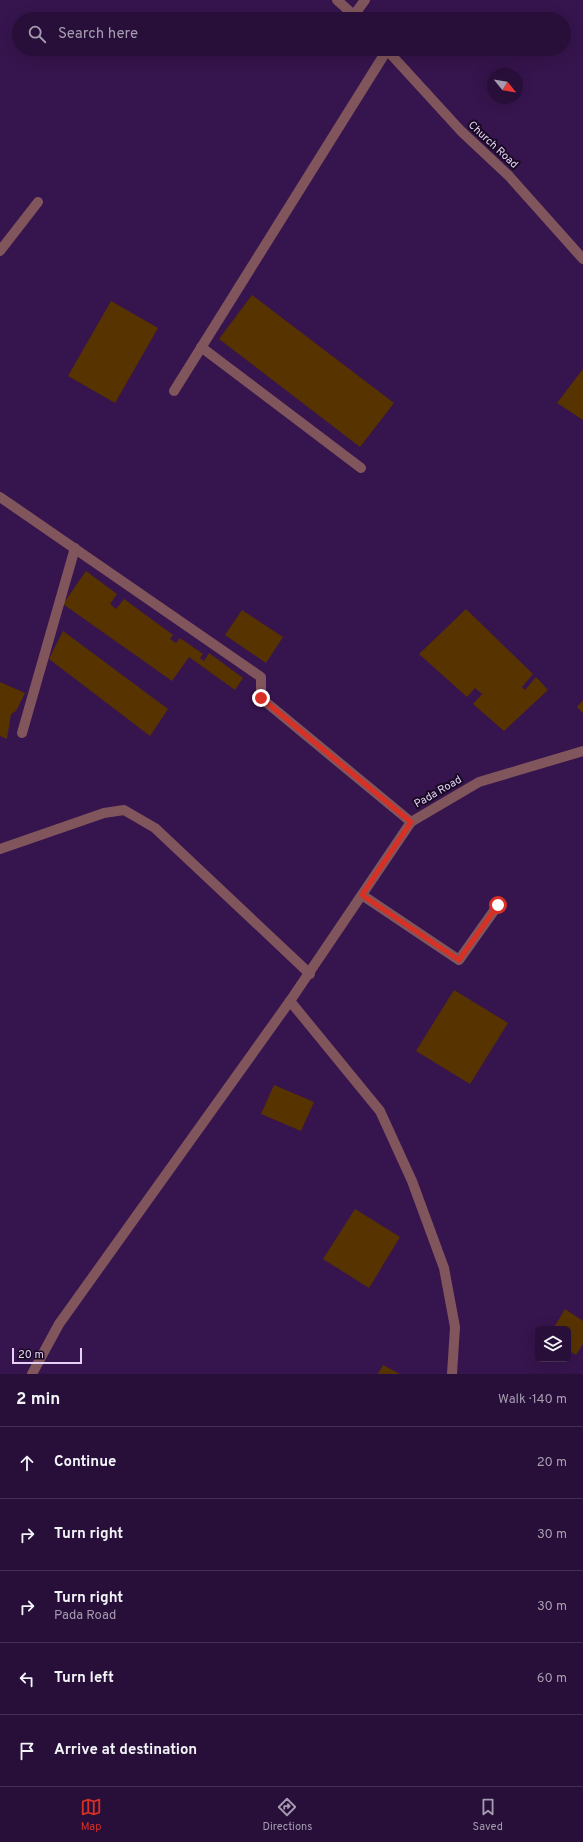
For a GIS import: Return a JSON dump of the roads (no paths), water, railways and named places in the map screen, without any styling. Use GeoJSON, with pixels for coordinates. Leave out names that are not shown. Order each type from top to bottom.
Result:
{"type":"FeatureCollection","features":[{"type":"Feature","properties":{"kind":"street"},"geometry":{"type":"LineString","coordinates":[[337,0],[350,12]]}},
{"type":"Feature","properties":{"kind":"street"},"geometry":{"type":"LineString","coordinates":[[359,12],[365,0]]}},
{"type":"Feature","properties":{"kind":"street"},"geometry":{"type":"LineString","coordinates":[[174,391],[382,56]]}},
{"type":"Feature","properties":{"kind":"street","name":"Church Road"},"geometry":{"type":"LineString","coordinates":[[392,56],[461,131],[509,176],[583,259]]}},
{"type":"Feature","properties":{"kind":"street"},"geometry":{"type":"LineString","coordinates":[[0,251],[38,202]]}},
{"type":"Feature","properties":{"kind":"street"},"geometry":{"type":"LineString","coordinates":[[201,346],[361,468]]}},
{"type":"Feature","properties":{"kind":"street"},"geometry":{"type":"LineString","coordinates":[[0,497],[261,677],[261,698],[411,822]]}},
{"type":"Feature","properties":{"kind":"street"},"geometry":{"type":"LineString","coordinates":[[22,733],[75,548]]}},
{"type":"Feature","properties":{"kind":"street","name":"Pada Road"},"geometry":{"type":"LineString","coordinates":[[32,1374],[59,1324],[310,974],[411,822],[479,782],[583,751]]}},
{"type":"Feature","properties":{"kind":"street"},"geometry":{"type":"LineString","coordinates":[[0,848],[104,813],[124,810],[155,828],[310,974]]}},
{"type":"Feature","properties":{"kind":"street"},"geometry":{"type":"LineString","coordinates":[[362,895],[459,960],[498,905]]}},
{"type":"Feature","properties":{"kind":"street"},"geometry":{"type":"LineString","coordinates":[[290,1001],[380,1111],[412,1181],[444,1268],[455,1327],[452,1374]]}}]}
